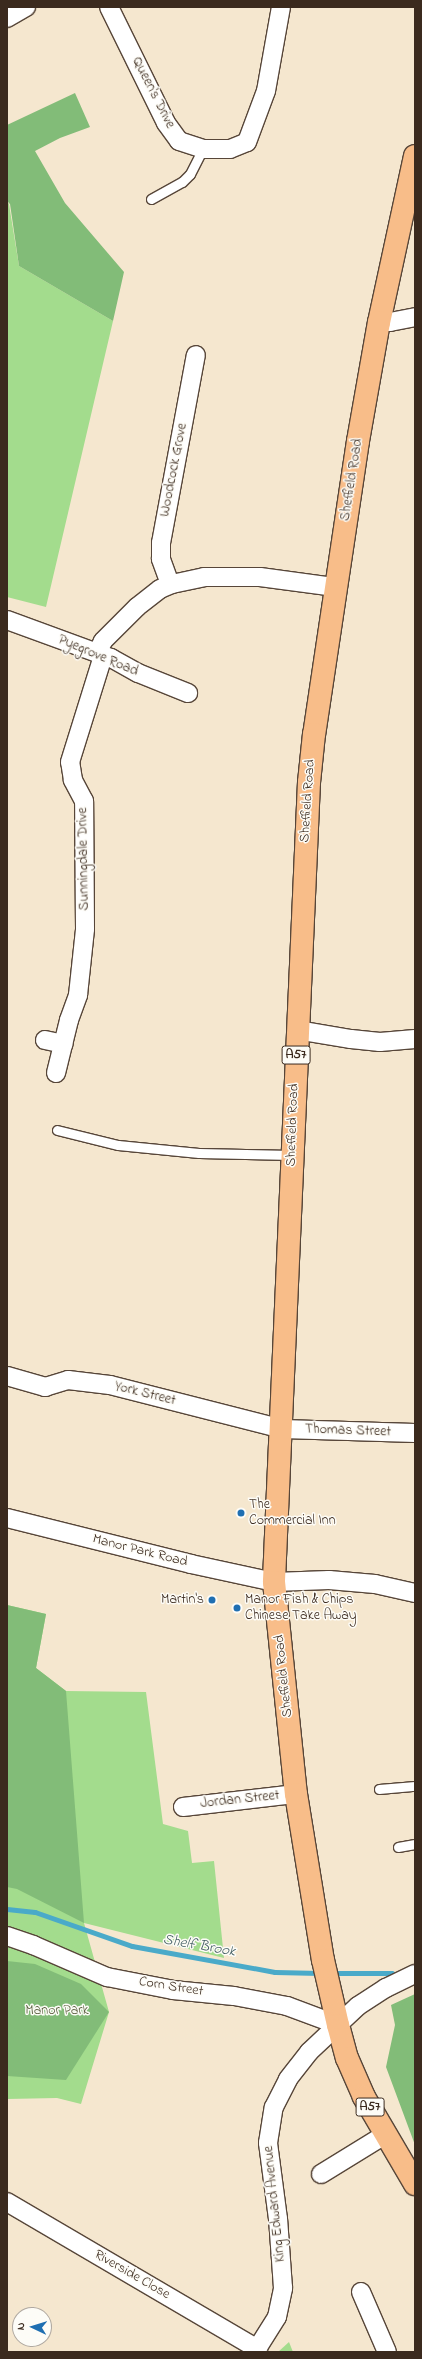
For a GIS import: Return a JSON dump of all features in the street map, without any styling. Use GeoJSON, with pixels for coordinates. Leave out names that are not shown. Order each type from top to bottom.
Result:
{"type":"FeatureCollection","features":[{"type":"Feature","properties":{"kind":"main road","name":"Sheffield Road"},"geometry":{"type":"LineString","coordinates":[[338,2025],[323,1960],[296,1794],[274,1582],[282,1428],[297,1030],[309,782],[314,734],[335,587],[379,322],[415,156]]}},
{"type":"Feature","properties":{"kind":"main road","name":"A57"},"geometry":{"type":"LineString","coordinates":[[338,2025],[347,2058],[364,2097],[415,2184]]}},
{"type":"Feature","properties":{"kind":"street"},"geometry":{"type":"LineString","coordinates":[[7,18],[26,7]]}},
{"type":"Feature","properties":{"kind":"street","name":"Queen's Drive"},"geometry":{"type":"LineString","coordinates":[[109,7],[166,123],[179,141],[203,149],[230,149],[246,142],[266,91],[281,7]]}},
{"type":"Feature","properties":{"kind":"street"},"geometry":{"type":"LineString","coordinates":[[379,322],[390,322],[415,317]]}},
{"type":"Feature","properties":{"kind":"street","name":"Woodcock Grove"},"geometry":{"type":"LineString","coordinates":[[170,584],[161,559],[161,543],[196,355]]}},
{"type":"Feature","properties":{"kind":"street"},"geometry":{"type":"LineString","coordinates":[[100,654],[103,641],[137,607],[160,589],[170,584],[204,577],[260,577],[335,587]]}},
{"type":"Feature","properties":{"kind":"street","name":"Pyegrove Road"},"geometry":{"type":"LineString","coordinates":[[7,620],[100,654],[138,673],[188,692]]}},
{"type":"Feature","properties":{"kind":"street","name":"Sunningdale Drive"},"geometry":{"type":"LineString","coordinates":[[56,1073],[69,1020],[78,995],[86,898],[83,866],[86,826],[84,801],[73,780],[70,762],[100,654]]}},
{"type":"Feature","properties":{"kind":"street"},"geometry":{"type":"LineString","coordinates":[[297,1030],[380,1042],[415,1039]]}},
{"type":"Feature","properties":{"kind":"street"},"geometry":{"type":"LineString","coordinates":[[45,1040],[64,1044]]}},
{"type":"Feature","properties":{"kind":"street","name":"York Street"},"geometry":{"type":"LineString","coordinates":[[7,1377],[46,1386],[68,1380],[110,1385],[282,1428]]}},
{"type":"Feature","properties":{"kind":"street","name":"Thomas Street"},"geometry":{"type":"LineString","coordinates":[[282,1428],[415,1433]]}},
{"type":"Feature","properties":{"kind":"street","name":"Manor Park Road"},"geometry":{"type":"LineString","coordinates":[[7,1518],[191,1564],[274,1582],[329,1580],[375,1584],[415,1593]]}},
{"type":"Feature","properties":{"kind":"street","name":"Jordan Street"},"geometry":{"type":"LineString","coordinates":[[183,1807],[296,1794]]}},
{"type":"Feature","properties":{"kind":"street","name":"Corn Street"},"geometry":{"type":"LineString","coordinates":[[7,1936],[33,1944],[107,1977],[173,1990],[234,1996],[287,2006],[338,2025]]}},
{"type":"Feature","properties":{"kind":"street","name":"King Edward Avenue"},"geometry":{"type":"LineString","coordinates":[[256,2350],[277,2317],[283,2288],[278,2218],[268,2143],[274,2106],[288,2079],[309,2052],[358,2006],[386,1988],[415,1974]]}},
{"type":"Feature","properties":{"kind":"street"},"geometry":{"type":"LineString","coordinates":[[321,2174],[386,2134]]}},
{"type":"Feature","properties":{"kind":"street","name":"Riverside Close"},"geometry":{"type":"LineString","coordinates":[[7,2202],[256,2350]]}},
{"type":"Feature","properties":{"kind":"street"},"geometry":{"type":"LineString","coordinates":[[361,2292],[387,2352]]}},
{"type":"Feature","properties":{"kind":"lane"},"geometry":{"type":"LineString","coordinates":[[151,199],[182,182],[190,174],[203,149]]}},
{"type":"Feature","properties":{"kind":"lane"},"geometry":{"type":"LineString","coordinates":[[57,1130],[126,1146],[199,1154],[292,1155]]}},
{"type":"Feature","properties":{"kind":"lane"},"geometry":{"type":"LineString","coordinates":[[379,1789],[415,1786]]}},
{"type":"Feature","properties":{"kind":"lane"},"geometry":{"type":"LineString","coordinates":[[398,1847],[415,1844]]}},
{"type":"Feature","properties":{"kind":"green space"},"geometry":{"type":"Polygon","coordinates":[[[75,93],[90,127],[60,138],[35,151],[65,203],[124,272],[113,321],[19,266],[10,204],[7,201],[7,125],[75,93]]]}},
{"type":"Feature","properties":{"kind":"green space"},"geometry":{"type":"Polygon","coordinates":[[[7,201],[9,204],[19,266],[113,321],[46,607],[7,597],[7,201]]]}},
{"type":"Feature","properties":{"kind":"green space","name":"Manor Park"},"geometry":{"type":"Polygon","coordinates":[[[7,1605],[46,1614],[36,1668],[66,1691],[146,1692],[163,1824],[188,1831],[192,1863],[214,1861],[224,1958],[84,1923],[109,2012],[81,2104],[57,2098],[7,2099],[7,1605]]]}},
{"type":"Feature","properties":{"kind":"green space"},"geometry":{"type":"Polygon","coordinates":[[[7,1605],[46,1614],[36,1668],[66,1691],[84,1923],[17,1889],[7,1887],[7,1605]]]}},
{"type":"Feature","properties":{"kind":"green space","name":"Manor Park"},"geometry":{"type":"Polygon","coordinates":[[[7,1961],[35,1964],[81,1984],[109,2012],[66,2080],[7,2076],[7,1961]]]}},
{"type":"Feature","properties":{"kind":"green space"},"geometry":{"type":"Polygon","coordinates":[[[415,1994],[415,2145],[386,2067],[395,2025],[391,2005],[415,1994]]]}},
{"type":"Feature","properties":{"kind":"green space"},"geometry":{"type":"Polygon","coordinates":[[[289,2342],[293,2352],[278,2352],[289,2342]]]}},
{"type":"Feature","properties":{"kind":"waterway","name":"Shelf Brook"},"geometry":{"type":"LineString","coordinates":[[7,1909],[35,1912],[132,1946],[275,1972],[320,1973]]}},
{"type":"Feature","properties":{"kind":"waterway","name":"Shelf Brook"},"geometry":{"type":"LineString","coordinates":[[332,1973],[392,1973]]}},
{"type":"Feature","properties":{"kind":"place","name":"The Commercial Inn"},"geometry":{"type":"Point","coordinates":[241,1513]}},
{"type":"Feature","properties":{"kind":"place","name":"Martin's"},"geometry":{"type":"Point","coordinates":[212,1600]}},
{"type":"Feature","properties":{"kind":"place","name":"Manor Fish & Chips Chinese Take Away"},"geometry":{"type":"Point","coordinates":[237,1608]}}]}
